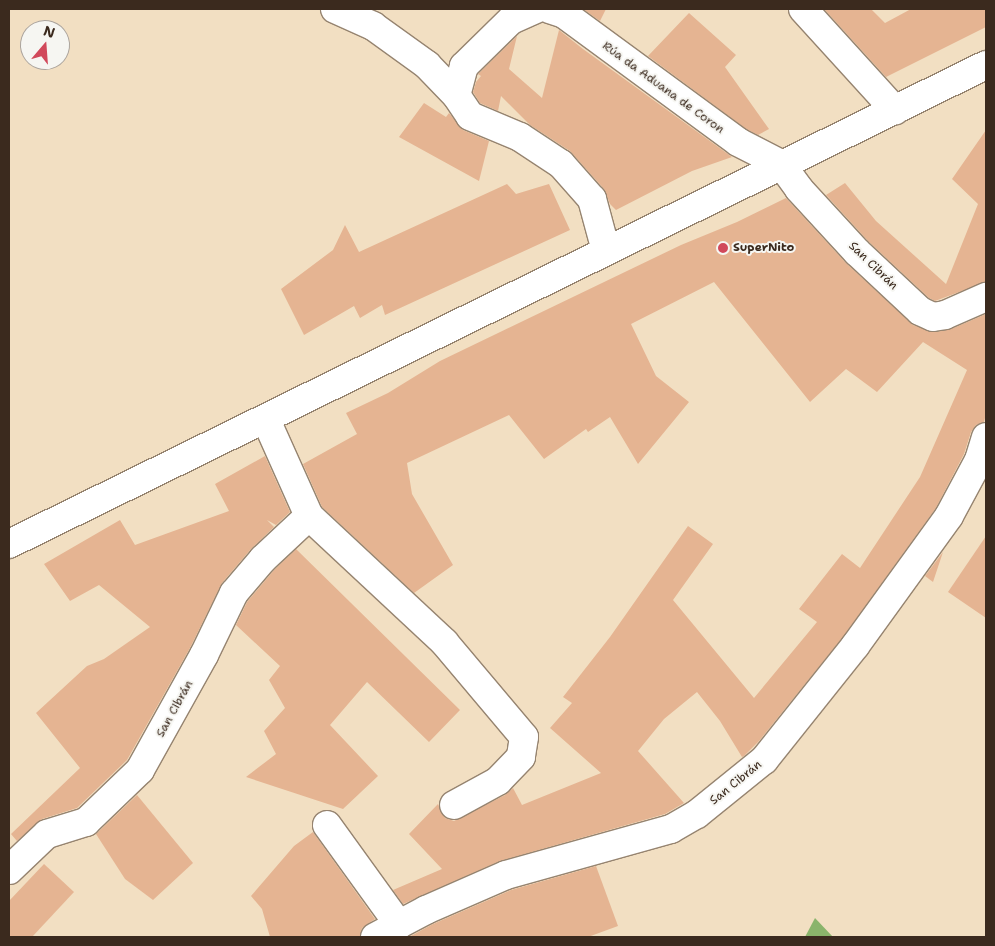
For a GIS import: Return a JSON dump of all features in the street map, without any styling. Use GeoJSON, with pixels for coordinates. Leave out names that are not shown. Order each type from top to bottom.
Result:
{"type":"FeatureCollection","features":[{"type":"Feature","properties":{"kind":"street"},"geometry":{"type":"LineString","coordinates":[[335,9],[373,26],[427,65],[456,95],[470,116],[520,136],[561,164],[592,200],[606,251]]}},
{"type":"Feature","properties":{"kind":"street"},"geometry":{"type":"LineString","coordinates":[[456,95],[464,66],[511,20],[536,9]]}},
{"type":"Feature","properties":{"kind":"street","name":"Rúa da Aduana de Coron"},"geometry":{"type":"LineString","coordinates":[[549,9],[564,14],[738,142],[781,164]]}},
{"type":"Feature","properties":{"kind":"street"},"geometry":{"type":"LineString","coordinates":[[803,9],[895,110]]}},
{"type":"Feature","properties":{"kind":"street"},"geometry":{"type":"LineString","coordinates":[[9,544],[266,420],[781,164],[986,65]]}},
{"type":"Feature","properties":{"kind":"street","name":"San Cibrán"},"geometry":{"type":"LineString","coordinates":[[781,164],[799,190],[857,252],[920,310],[933,317],[945,315],[986,297]]}},
{"type":"Feature","properties":{"kind":"street"},"geometry":{"type":"LineString","coordinates":[[266,420],[310,516],[444,642],[524,737],[521,757],[498,782],[454,805]]}},
{"type":"Feature","properties":{"kind":"street","name":"San Cibrán"},"geometry":{"type":"LineString","coordinates":[[376,937],[426,910],[506,875],[671,829],[697,814],[764,760],[855,646],[949,516],[979,460],[986,437]]}},
{"type":"Feature","properties":{"kind":"street","name":"San Cibrán"},"geometry":{"type":"LineString","coordinates":[[9,870],[47,834],[86,822],[140,770],[204,655],[234,593],[263,559],[310,516]]}},
{"type":"Feature","properties":{"kind":"street"},"geometry":{"type":"LineString","coordinates":[[327,825],[399,924]]}},
{"type":"Feature","properties":{"kind":"green space"},"geometry":{"type":"Polygon","coordinates":[[[815,918],[833,937],[805,937],[815,918]]]}},
{"type":"Feature","properties":{"kind":"building"},"geometry":{"type":"Polygon","coordinates":[[[583,9],[606,9],[600,21],[583,9]]]}},
{"type":"Feature","properties":{"kind":"building"},"geometry":{"type":"Polygon","coordinates":[[[824,9],[871,9],[885,23],[911,9],[986,9],[986,27],[886,77],[824,9]]]}},
{"type":"Feature","properties":{"kind":"building"},"geometry":{"type":"Polygon","coordinates":[[[689,13],[736,55],[725,67],[769,129],[758,135],[746,129],[648,56],[689,13]]]}},
{"type":"Feature","properties":{"kind":"building"},"geometry":{"type":"Polygon","coordinates":[[[559,30],[732,157],[692,171],[616,210],[610,204],[604,189],[570,151],[530,125],[501,96],[498,111],[480,103],[473,92],[476,82],[481,76],[478,74],[517,36],[509,69],[542,98],[559,30]]]}},
{"type":"Feature","properties":{"kind":"building"},"geometry":{"type":"Polygon","coordinates":[[[424,103],[446,117],[449,113],[463,130],[489,141],[479,181],[399,137],[424,103]]]}},
{"type":"Feature","properties":{"kind":"building"},"geometry":{"type":"Polygon","coordinates":[[[986,130],[986,282],[935,301],[929,298],[868,241],[826,195],[845,183],[876,221],[946,284],[978,204],[952,179],[986,130]]]}},
{"type":"Feature","properties":{"kind":"building"},"geometry":{"type":"Polygon","coordinates":[[[507,184],[516,194],[549,184],[570,230],[385,315],[382,305],[360,318],[354,306],[304,335],[281,289],[333,250],[345,225],[359,252],[507,184]]]}},
{"type":"Feature","properties":{"kind":"building"},"geometry":{"type":"Polygon","coordinates":[[[786,198],[846,263],[913,325],[936,332],[951,329],[986,314],[986,414],[984,422],[976,425],[971,432],[964,454],[936,508],[843,637],[759,741],[744,756],[742,757],[720,721],[697,692],[664,719],[638,751],[684,803],[665,814],[500,861],[403,904],[393,890],[442,869],[409,834],[438,804],[445,818],[454,821],[505,795],[513,788],[522,805],[601,773],[550,728],[572,703],[563,697],[610,637],[688,526],[713,544],[673,600],[754,698],[817,622],[799,609],[842,554],[860,568],[920,477],[967,370],[923,342],[877,392],[846,369],[810,402],[714,282],[631,324],[656,376],[689,402],[638,464],[610,417],[588,432],[586,429],[544,459],[509,415],[407,463],[412,494],[453,565],[414,593],[322,507],[303,464],[357,434],[346,413],[388,393],[440,361],[681,245],[737,222],[786,198]]]}},
{"type":"Feature","properties":{"kind":"building"},"geometry":{"type":"Polygon","coordinates":[[[265,456],[290,512],[276,525],[267,520],[274,527],[251,549],[222,583],[190,648],[127,760],[77,808],[42,819],[17,841],[11,834],[80,768],[36,713],[87,666],[104,659],[150,627],[99,585],[70,601],[44,564],[120,520],[135,545],[229,511],[215,484],[265,456]]]}},
{"type":"Feature","properties":{"kind":"building"},"geometry":{"type":"Polygon","coordinates":[[[986,536],[986,618],[948,592],[986,536]]]}},
{"type":"Feature","properties":{"kind":"building"},"geometry":{"type":"Polygon","coordinates":[[[296,549],[460,710],[429,742],[367,682],[330,725],[378,776],[343,809],[246,777],[276,754],[264,731],[285,708],[269,680],[280,666],[236,625],[247,602],[274,570],[296,549]]]}},
{"type":"Feature","properties":{"kind":"building"},"geometry":{"type":"Polygon","coordinates":[[[943,552],[933,582],[925,576],[943,552]]]}},
{"type":"Feature","properties":{"kind":"building"},"geometry":{"type":"Polygon","coordinates":[[[137,795],[193,863],[153,900],[125,879],[96,834],[137,795]]]}},
{"type":"Feature","properties":{"kind":"building"},"geometry":{"type":"Polygon","coordinates":[[[313,832],[375,919],[362,928],[360,937],[270,937],[262,909],[251,896],[294,846],[313,832]]]}},
{"type":"Feature","properties":{"kind":"building"},"geometry":{"type":"Polygon","coordinates":[[[44,864],[74,892],[32,937],[9,937],[9,901],[44,864]]]}},
{"type":"Feature","properties":{"kind":"building"},"geometry":{"type":"Polygon","coordinates":[[[596,866],[618,926],[588,937],[409,937],[433,924],[511,890],[596,866]]]}},
{"type":"Feature","properties":{"kind":"place","name":"SuperNito"},"geometry":{"type":"Point","coordinates":[723,248]}}]}
